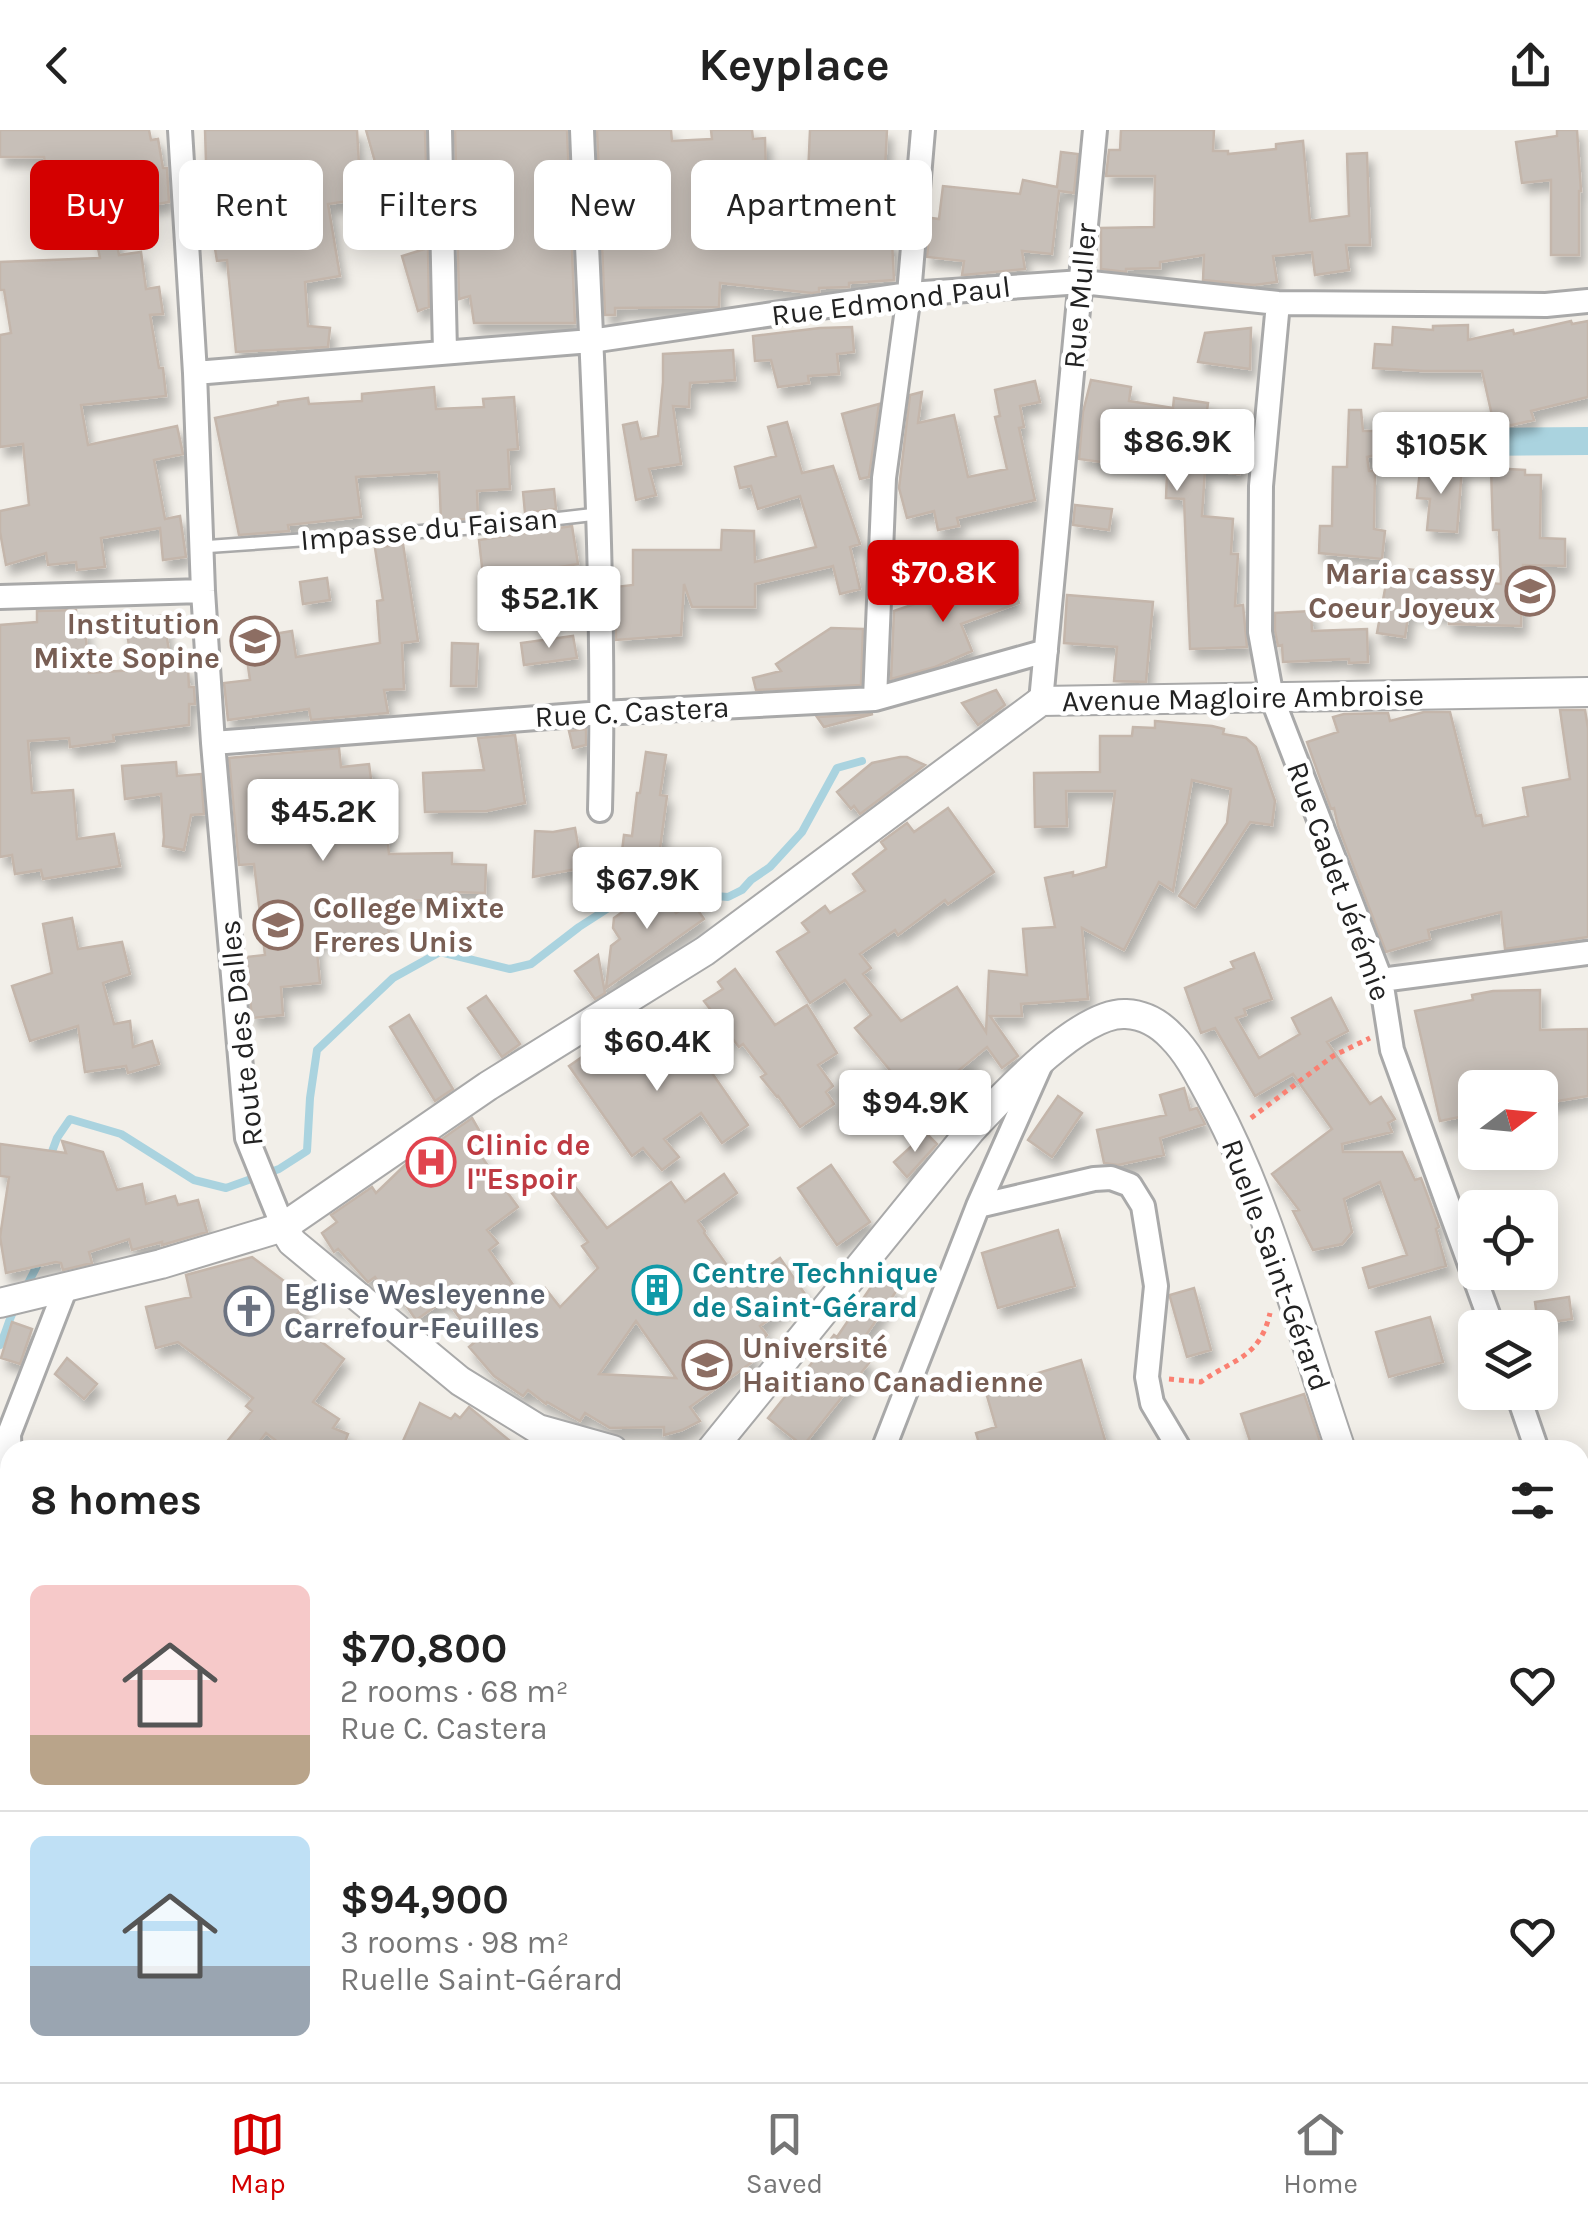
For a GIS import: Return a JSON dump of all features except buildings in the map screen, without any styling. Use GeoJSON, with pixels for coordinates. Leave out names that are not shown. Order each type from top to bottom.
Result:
{"type":"FeatureCollection","features":[{"type":"Feature","properties":{"kind":"street","name":"Route des Dalles"},"geometry":{"type":"LineString","coordinates":[[180,130],[212,743],[247,1138],[292,1242],[460,1382],[538,1428],[579,1440]]}},
{"type":"Feature","properties":{"kind":"street"},"geometry":{"type":"LineString","coordinates":[[440,130],[445,352]]}},
{"type":"Feature","properties":{"kind":"street"},"geometry":{"type":"LineString","coordinates":[[582,130],[597,514],[600,810]]}},
{"type":"Feature","properties":{"kind":"street"},"geometry":{"type":"LineString","coordinates":[[875,699],[884,478],[909,294],[924,130]]}},
{"type":"Feature","properties":{"kind":"street","name":"Rue Muller"},"geometry":{"type":"LineString","coordinates":[[1041,701],[1096,130]]}},
{"type":"Feature","properties":{"kind":"street","name":"Rue Edmond Paul"},"geometry":{"type":"LineString","coordinates":[[195,373],[591,341],[909,294],[1082,282],[1278,303],[1588,301]]}},
{"type":"Feature","properties":{"kind":"street","name":"Rue Cadet Jérémie"},"geometry":{"type":"LineString","coordinates":[[1278,303],[1261,486],[1260,632],[1272,698],[1381,980],[1392,1050],[1486,1310]]}},
{"type":"Feature","properties":{"kind":"street"},"geometry":{"type":"LineString","coordinates":[[0,597],[203,591]]}},
{"type":"Feature","properties":{"kind":"street","name":"Rue C. Castera"},"geometry":{"type":"LineString","coordinates":[[212,743],[602,712],[875,699],[1046,651]]}},
{"type":"Feature","properties":{"kind":"street","name":"Avenue Magloire Ambroise"},"geometry":{"type":"LineString","coordinates":[[5,1295],[66,1286],[176,1260],[283,1227],[488,1086],[704,951],[1041,701],[1588,692]]}},
{"type":"Feature","properties":{"kind":"street"},"geometry":{"type":"LineString","coordinates":[[1381,980],[1588,953]]}},
{"type":"Feature","properties":{"kind":"street","name":"Ruelle Saint-Gérard"},"geometry":{"type":"LineString","coordinates":[[719,1440],[1017,1080],[1090,1025],[1122,1013],[1152,1020],[1173,1037],[1230,1133],[1280,1264],[1338,1440]]}},
{"type":"Feature","properties":{"kind":"street"},"geometry":{"type":"LineString","coordinates":[[887,1440],[978,1206],[1045,1056]]}},
{"type":"Feature","properties":{"kind":"street"},"geometry":{"type":"LineString","coordinates":[[978,1206],[1094,1179],[1110,1178],[1130,1185],[1143,1206],[1156,1286],[1146,1377],[1152,1403],[1174,1440]]}},
{"type":"Feature","properties":{"kind":"street"},"geometry":{"type":"LineString","coordinates":[[10,1440],[66,1286]]}},
{"type":"Feature","properties":{"kind":"street"},"geometry":{"type":"LineString","coordinates":[[1523,1410],[1534,1440]]}},
{"type":"Feature","properties":{"kind":"lane","name":"Impasse du Faisan"},"geometry":{"type":"LineString","coordinates":[[201,547],[485,528],[597,514]]}},
{"type":"Feature","properties":{"kind":"path"},"geometry":{"type":"LineString","coordinates":[[1230,1133],[1333,1056],[1390,1028]]}},
{"type":"Feature","properties":{"kind":"path"},"geometry":{"type":"LineString","coordinates":[[1146,1377],[1201,1382],[1237,1363],[1266,1330],[1280,1264]]}},
{"type":"Feature","properties":{"kind":"waterway"},"geometry":{"type":"LineString","coordinates":[[1476,442],[1588,441]]}},
{"type":"Feature","properties":{"kind":"waterway"},"geometry":{"type":"LineString","coordinates":[[50,1157],[70,1119],[121,1134],[194,1180],[226,1188],[279,1169],[307,1151],[317,1050],[393,978],[440,952],[510,969],[531,964],[627,896],[650,891],[728,897],[770,867],[802,832],[837,768],[862,761]]}},
{"type":"Feature","properties":{"kind":"waterway"},"geometry":{"type":"LineString","coordinates":[[26,1287],[37,1259]]}},
{"type":"Feature","properties":{"kind":"waterway"},"geometry":{"type":"LineString","coordinates":[[0,1345],[15,1308]]}},
{"type":"Feature","properties":{"kind":"place","name":"Maria cassy Coeur Joyeux"},"geometry":{"type":"Point","coordinates":[1530,591]}},
{"type":"Feature","properties":{"kind":"place","name":"Institution Mixte Sopine"},"geometry":{"type":"Point","coordinates":[255,641]}},
{"type":"Feature","properties":{"kind":"place","name":"College Mixte Freres Unis"},"geometry":{"type":"Point","coordinates":[278,925]}},
{"type":"Feature","properties":{"kind":"place","name":"Clinic de l\"Espoir"},"geometry":{"type":"Point","coordinates":[431,1162]}},
{"type":"Feature","properties":{"kind":"place","name":"Centre Technique de Saint-Gérard"},"geometry":{"type":"Point","coordinates":[657,1290]}},
{"type":"Feature","properties":{"kind":"place","name":"Eglise Wesleyenne Carrefour-Feuilles"},"geometry":{"type":"Point","coordinates":[249,1311]}},
{"type":"Feature","properties":{"kind":"place","name":"Université Haitiano Canadienne"},"geometry":{"type":"Point","coordinates":[707,1365]}}]}
